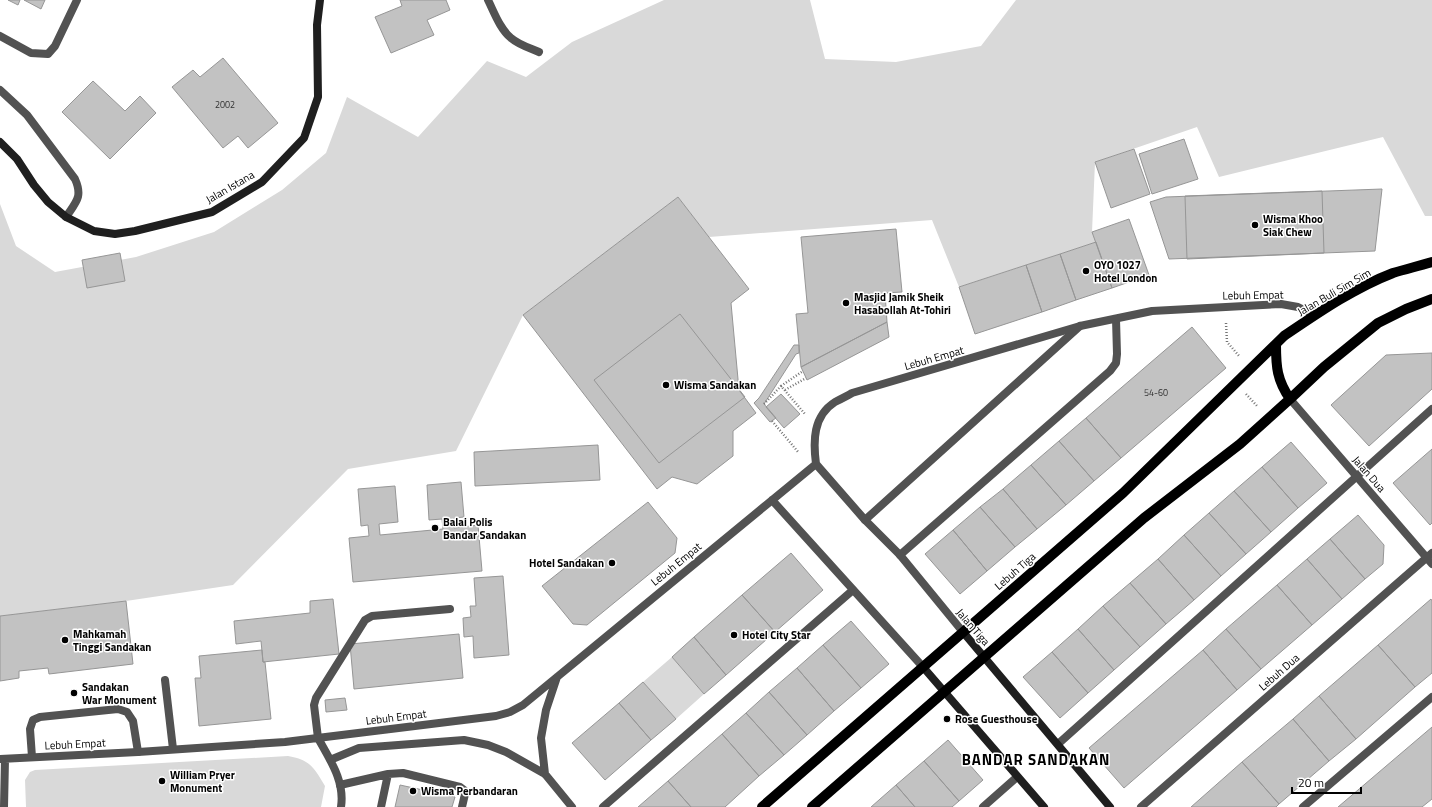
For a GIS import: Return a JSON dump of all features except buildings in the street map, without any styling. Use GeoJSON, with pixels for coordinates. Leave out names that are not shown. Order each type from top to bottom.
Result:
{"type":"FeatureCollection","features":[{"type":"Feature","properties":{"kind":"main road","name":"Jalan Buli Sim Sim"},"geometry":{"type":"LineString","coordinates":[[1276,344],[1284,336],[1314,315],[1358,289],[1393,273],[1432,262]]}},
{"type":"Feature","properties":{"kind":"main road"},"geometry":{"type":"LineString","coordinates":[[812,807],[1144,518],[1240,444],[1324,367],[1378,323],[1406,309],[1432,299]]}},
{"type":"Feature","properties":{"kind":"main road"},"geometry":{"type":"LineString","coordinates":[[1276,344],[1276,368],[1282,386],[1290,399]]}},
{"type":"Feature","properties":{"kind":"main road","name":"Lebuh Tiga"},"geometry":{"type":"LineString","coordinates":[[762,807],[1123,493],[1276,344]]}},
{"type":"Feature","properties":{"kind":"street"},"geometry":{"type":"LineString","coordinates":[[0,36],[30,53],[48,54],[55,46],[77,0]]}},
{"type":"Feature","properties":{"kind":"street","name":"Jalan Istana"},"geometry":{"type":"LineString","coordinates":[[0,142],[17,159],[34,185],[48,202],[66,217],[94,231],[115,234],[135,231],[212,212],[262,182],[304,138],[318,97],[317,25],[320,0]]}},
{"type":"Feature","properties":{"kind":"street"},"geometry":{"type":"LineString","coordinates":[[488,0],[505,32],[518,43],[539,52]]}},
{"type":"Feature","properties":{"kind":"street"},"geometry":{"type":"LineString","coordinates":[[0,90],[27,115],[75,179],[79,189],[78,200],[66,217]]}},
{"type":"Feature","properties":{"kind":"street","name":"Lebuh Empat"},"geometry":{"type":"LineString","coordinates":[[3,759],[285,742],[496,716],[510,712],[523,705],[813,466],[813,446],[816,427],[824,413],[834,402],[852,394],[1080,326],[1152,311],[1281,304],[1298,307],[1314,315]]}},
{"type":"Feature","properties":{"kind":"street"},"geometry":{"type":"LineString","coordinates":[[900,555],[1110,372],[1116,363],[1116,319]]}},
{"type":"Feature","properties":{"kind":"street"},"geometry":{"type":"LineString","coordinates":[[865,520],[1080,326]]}},
{"type":"Feature","properties":{"kind":"street","name":"Jalan Dua"},"geometry":{"type":"LineString","coordinates":[[1290,399],[1357,477],[1430,558]]}},
{"type":"Feature","properties":{"kind":"street"},"geometry":{"type":"LineString","coordinates":[[1058,744],[1432,409]]}},
{"type":"Feature","properties":{"kind":"street","name":"Jalan Tiga"},"geometry":{"type":"LineString","coordinates":[[813,466],[900,555],[1110,807]]}},
{"type":"Feature","properties":{"kind":"street"},"geometry":{"type":"LineString","coordinates":[[772,500],[922,667],[1044,807]]}},
{"type":"Feature","properties":{"kind":"street","name":"Lebuh Dua"},"geometry":{"type":"LineString","coordinates":[[1141,807],[1430,558]]}},
{"type":"Feature","properties":{"kind":"street"},"geometry":{"type":"LineString","coordinates":[[603,807],[853,590]]}},
{"type":"Feature","properties":{"kind":"street"},"geometry":{"type":"LineString","coordinates":[[341,807],[339,778],[318,738],[314,705],[316,698],[365,620],[372,616],[450,609]]}},
{"type":"Feature","properties":{"kind":"street"},"geometry":{"type":"LineString","coordinates":[[545,774],[542,738],[546,710],[558,675]]}},
{"type":"Feature","properties":{"kind":"street"},"geometry":{"type":"LineString","coordinates":[[165,680],[173,749]]}},
{"type":"Feature","properties":{"kind":"street"},"geometry":{"type":"LineString","coordinates":[[1303,807],[1432,697]]}},
{"type":"Feature","properties":{"kind":"street"},"geometry":{"type":"LineString","coordinates":[[32,757],[30,729],[33,720],[40,717],[118,709],[127,712],[133,722],[138,752]]}},
{"type":"Feature","properties":{"kind":"street"},"geometry":{"type":"LineString","coordinates":[[330,760],[359,748],[464,740],[488,745],[506,752],[545,774],[572,807]]}},
{"type":"Feature","properties":{"kind":"street"},"geometry":{"type":"LineString","coordinates":[[3,759],[4,807]]}},
{"type":"Feature","properties":{"kind":"street"},"geometry":{"type":"LineString","coordinates":[[340,785],[388,774],[403,774],[460,787],[464,790],[465,794],[462,807]]}},
{"type":"Feature","properties":{"kind":"street"},"geometry":{"type":"LineString","coordinates":[[381,807],[388,774]]}},
{"type":"Feature","properties":{"kind":"street"},"geometry":{"type":"LineString","coordinates":[[982,807],[1018,777]]}},
{"type":"Feature","properties":{"kind":"path"},"geometry":{"type":"LineString","coordinates":[[1224,306],[1227,342],[1250,370]]}},
{"type":"Feature","properties":{"kind":"path"},"geometry":{"type":"LineString","coordinates":[[764,404],[781,386],[803,371]]}},
{"type":"Feature","properties":{"kind":"path"},"geometry":{"type":"LineString","coordinates":[[785,390],[806,378]]}},
{"type":"Feature","properties":{"kind":"path"},"geometry":{"type":"LineString","coordinates":[[781,386],[805,413]]}},
{"type":"Feature","properties":{"kind":"path"},"geometry":{"type":"LineString","coordinates":[[1245,393],[1261,410]]}},
{"type":"Feature","properties":{"kind":"path"},"geometry":{"type":"LineString","coordinates":[[772,421],[813,466]]}},
{"type":"Feature","properties":{"kind":"shaded area"},"geometry":{"type":"Polygon","coordinates":[[[664,0],[810,0],[825,59],[896,62],[981,46],[1016,0],[1432,0],[1432,216],[1425,216],[1383,137],[1219,177],[1197,127],[1095,162],[1092,232],[1096,242],[959,287],[932,220],[709,237],[678,197],[523,315],[456,451],[348,469],[233,585],[126,601],[0,616],[0,204],[16,246],[55,272],[136,257],[214,232],[282,190],[326,153],[347,97],[418,137],[487,61],[526,77],[572,42],[664,0]]]}},
{"type":"Feature","properties":{"kind":"shaded area"},"geometry":{"type":"Polygon","coordinates":[[[672,657],[704,694],[676,719],[643,682],[672,657]]]}},
{"type":"Feature","properties":{"kind":"shaded area"},"geometry":{"type":"Polygon","coordinates":[[[288,756],[307,763],[318,774],[325,786],[321,807],[26,807],[25,780],[30,772],[35,770],[288,756]]]}},
{"type":"Feature","properties":{"kind":"place","name":"Wisma Khoo Siak Chew"},"geometry":{"type":"Point","coordinates":[1255,225]}},
{"type":"Feature","properties":{"kind":"place","name":"OYO 1027 Hotel London"},"geometry":{"type":"Point","coordinates":[1086,271]}},
{"type":"Feature","properties":{"kind":"place","name":"Masjid Jamik Sheik Hasabollah At-Tohiri"},"geometry":{"type":"Point","coordinates":[846,303]}},
{"type":"Feature","properties":{"kind":"place","name":"Wisma Sandakan"},"geometry":{"type":"Point","coordinates":[666,385]}},
{"type":"Feature","properties":{"kind":"place","name":"Balai Polis Bandar Sandakan"},"geometry":{"type":"Point","coordinates":[435,528]}},
{"type":"Feature","properties":{"kind":"place","name":"Hotel Sandakan"},"geometry":{"type":"Point","coordinates":[612,563]}},
{"type":"Feature","properties":{"kind":"place","name":"Hotel City Star"},"geometry":{"type":"Point","coordinates":[734,635]}},
{"type":"Feature","properties":{"kind":"place","name":"Mahkamah Tinggi Sandakan"},"geometry":{"type":"Point","coordinates":[65,640]}},
{"type":"Feature","properties":{"kind":"place","name":"Sandakan War Monument"},"geometry":{"type":"Point","coordinates":[74,693]}},
{"type":"Feature","properties":{"kind":"place","name":"Rose Guesthouse"},"geometry":{"type":"Point","coordinates":[947,719]}},
{"type":"Feature","properties":{"kind":"place","name":"William Pryer Monument"},"geometry":{"type":"Point","coordinates":[162,781]}},
{"type":"Feature","properties":{"kind":"place","name":"Wisma Perbandaran"},"geometry":{"type":"Point","coordinates":[413,791]}},
{"type":"Feature","properties":{"kind":"district","name":"BANDAR SANDAKAN"},"geometry":{"type":"Point","coordinates":[1036,760]}}]}
